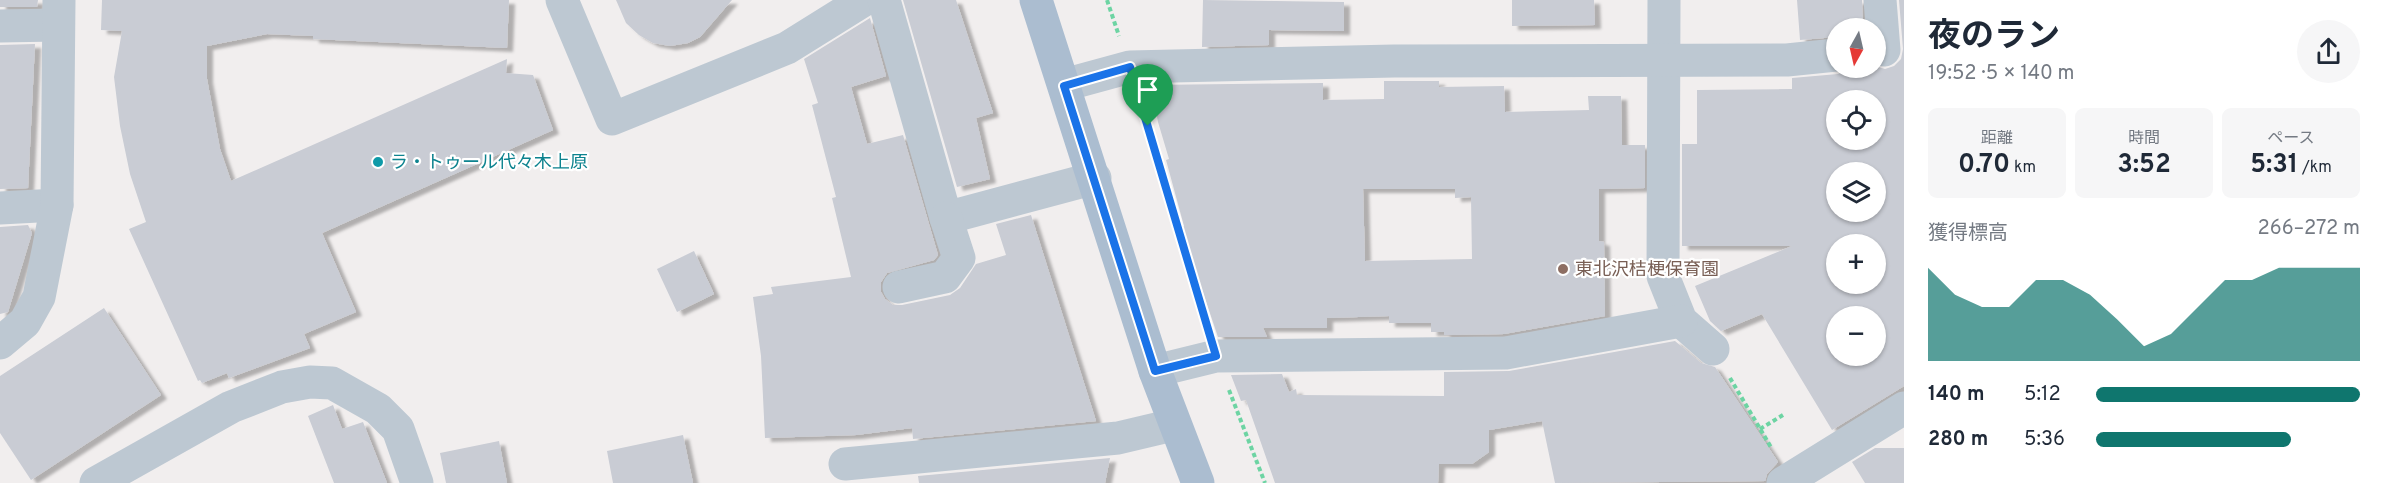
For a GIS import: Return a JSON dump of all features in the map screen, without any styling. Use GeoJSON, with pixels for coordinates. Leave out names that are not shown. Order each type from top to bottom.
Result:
{"type":"FeatureCollection","features":[{"type":"Feature","properties":{"kind":"main road"},"geometry":{"type":"LineString","coordinates":[[1036,0],[1095,178],[1155,371],[1173,425],[1197,483]]}},
{"type":"Feature","properties":{"kind":"street"},"geometry":{"type":"LineString","coordinates":[[562,0],[612,119],[787,48],[864,0]]}},
{"type":"Feature","properties":{"kind":"street"},"geometry":{"type":"LineString","coordinates":[[884,0],[959,258],[945,277],[898,287]]}},
{"type":"Feature","properties":{"kind":"street"},"geometry":{"type":"LineString","coordinates":[[1664,0],[1663,276],[1681,321],[1713,349]]}},
{"type":"Feature","properties":{"kind":"street"},"geometry":{"type":"LineString","coordinates":[[1880,0],[1888,50]]}},
{"type":"Feature","properties":{"kind":"street"},"geometry":{"type":"LineString","coordinates":[[0,26],[58,13],[57,205],[39,297],[25,322],[0,343]]}},
{"type":"Feature","properties":{"kind":"street"},"geometry":{"type":"LineString","coordinates":[[1064,86],[1130,67],[1394,61],[1787,60],[1826,56]]}},
{"type":"Feature","properties":{"kind":"street"},"geometry":{"type":"LineString","coordinates":[[946,218],[1095,178]]}},
{"type":"Feature","properties":{"kind":"street"},"geometry":{"type":"LineString","coordinates":[[0,208],[57,205]]}},
{"type":"Feature","properties":{"kind":"street"},"geometry":{"type":"LineString","coordinates":[[1155,371],[1216,356],[1506,353],[1681,321]]}},
{"type":"Feature","properties":{"kind":"street"},"geometry":{"type":"LineString","coordinates":[[96,483],[231,407],[282,387],[310,382],[332,383],[378,409],[398,429],[417,483]]}},
{"type":"Feature","properties":{"kind":"street"},"geometry":{"type":"LineString","coordinates":[[1787,481],[1904,408]]}},
{"type":"Feature","properties":{"kind":"street"},"geometry":{"type":"LineString","coordinates":[[845,464],[1118,438],[1173,425]]}},
{"type":"Feature","properties":{"kind":"path"},"geometry":{"type":"LineString","coordinates":[[1130,67],[1216,356],[1265,483]]}},
{"type":"Feature","properties":{"kind":"path"},"geometry":{"type":"LineString","coordinates":[[1713,349],[1760,429],[1787,481]]}},
{"type":"Feature","properties":{"kind":"path"},"geometry":{"type":"LineString","coordinates":[[1760,429],[1783,415]]}},
{"type":"Feature","properties":{"kind":"building"},"geometry":{"type":"Polygon","coordinates":[[[0,0],[38,0],[37,7],[0,7],[0,0]]]}},
{"type":"Feature","properties":{"kind":"building","name":"ラ・トゥール代々木上原"},"geometry":{"type":"Polygon","coordinates":[[[102,0],[509,0],[507,48],[313,39],[313,36],[267,34],[207,46],[207,79],[220,149],[231,181],[507,59],[506,73],[533,75],[553,130],[322,233],[356,312],[304,334],[310,348],[229,378],[227,373],[202,383],[198,381],[129,229],[146,222],[130,174],[120,126],[114,77],[122,31],[101,30],[102,0]]]}},
{"type":"Feature","properties":{"kind":"building"},"geometry":{"type":"Polygon","coordinates":[[[616,0],[732,0],[700,37],[688,43],[670,46],[653,43],[639,35],[626,23],[616,0]]]}},
{"type":"Feature","properties":{"kind":"building"},"geometry":{"type":"Polygon","coordinates":[[[903,0],[956,0],[993,113],[976,118],[990,179],[957,187],[903,0]]]}},
{"type":"Feature","properties":{"kind":"building"},"geometry":{"type":"Polygon","coordinates":[[[1203,0],[1344,2],[1344,31],[1269,30],[1269,45],[1202,47],[1203,0]]]}},
{"type":"Feature","properties":{"kind":"building"},"geometry":{"type":"Polygon","coordinates":[[[1512,0],[1594,0],[1595,25],[1512,26],[1512,0]]]}},
{"type":"Feature","properties":{"kind":"building"},"geometry":{"type":"Polygon","coordinates":[[[1797,0],[1862,0],[1863,18],[1826,18],[1826,38],[1800,40],[1797,0]]]}},
{"type":"Feature","properties":{"kind":"building"},"geometry":{"type":"Polygon","coordinates":[[[1899,0],[1904,0],[1904,386],[1832,430],[1762,314],[1721,331],[1710,321],[1695,286],[1792,246],[1682,246],[1682,144],[1697,144],[1697,90],[1792,89],[1792,78],[1826,75],[1826,78],[1886,78],[1886,69],[1894,66],[1901,59],[1903,49],[1899,0]]]}},
{"type":"Feature","properties":{"kind":"building"},"geometry":{"type":"Polygon","coordinates":[[[870,18],[886,76],[851,87],[867,144],[903,135],[938,255],[934,260],[887,273],[881,282],[881,292],[885,299],[893,305],[950,295],[960,288],[976,264],[1006,255],[996,224],[1031,215],[1096,421],[913,439],[912,428],[856,435],[765,438],[761,356],[753,297],[773,294],[771,287],[851,277],[832,198],[836,197],[812,105],[818,103],[804,59],[870,18]]]}},
{"type":"Feature","properties":{"kind":"building"},"geometry":{"type":"Polygon","coordinates":[[[35,44],[28,188],[0,189],[0,45],[35,44]]]}},
{"type":"Feature","properties":{"kind":"building"},"geometry":{"type":"Polygon","coordinates":[[[1384,81],[1439,81],[1439,87],[1504,86],[1505,112],[1589,110],[1588,96],[1621,96],[1622,145],[1645,145],[1645,188],[1599,189],[1599,241],[1604,242],[1605,316],[1504,334],[1444,335],[1444,332],[1431,332],[1431,323],[1389,323],[1389,316],[1327,318],[1327,328],[1263,328],[1267,337],[1218,337],[1181,227],[1184,226],[1166,160],[1169,159],[1158,122],[1151,85],[1323,83],[1323,100],[1384,99],[1384,81]],[[1363,189],[1365,261],[1472,259],[1471,197],[1455,198],[1455,189],[1363,189]]]}},
{"type":"Feature","properties":{"kind":"building"},"geometry":{"type":"Polygon","coordinates":[[[28,225],[32,233],[8,312],[0,314],[0,227],[28,225]]]}},
{"type":"Feature","properties":{"kind":"building"},"geometry":{"type":"Polygon","coordinates":[[[694,251],[714,294],[677,312],[657,269],[694,251]]]}},
{"type":"Feature","properties":{"kind":"building"},"geometry":{"type":"Polygon","coordinates":[[[104,308],[161,395],[31,480],[0,433],[0,376],[104,308]]]}},
{"type":"Feature","properties":{"kind":"building"},"geometry":{"type":"Polygon","coordinates":[[[1675,341],[1701,363],[1715,367],[1778,462],[1767,474],[1765,481],[1555,483],[1542,421],[1489,430],[1489,452],[1472,464],[1439,464],[1438,483],[1275,483],[1246,400],[1241,401],[1231,375],[1282,374],[1289,392],[1296,389],[1297,395],[1444,396],[1444,372],[1509,371],[1675,341]]]}},
{"type":"Feature","properties":{"kind":"building"},"geometry":{"type":"Polygon","coordinates":[[[333,405],[342,429],[363,422],[387,483],[334,483],[308,416],[333,405]]]}},
{"type":"Feature","properties":{"kind":"building"},"geometry":{"type":"Polygon","coordinates":[[[683,435],[693,483],[613,483],[607,451],[683,435]]]}},
{"type":"Feature","properties":{"kind":"building"},"geometry":{"type":"Polygon","coordinates":[[[499,441],[507,483],[446,483],[440,453],[499,441]]]}},
{"type":"Feature","properties":{"kind":"building"},"geometry":{"type":"Polygon","coordinates":[[[1875,448],[1904,448],[1904,483],[1865,483],[1852,462],[1875,448]]]}},
{"type":"Feature","properties":{"kind":"building"},"geometry":{"type":"Polygon","coordinates":[[[1110,458],[1105,483],[919,483],[918,476],[1110,458]]]}},
{"type":"Feature","properties":{"kind":"place","name":"ラ・トゥール代々木上原"},"geometry":{"type":"Point","coordinates":[378,162]}},
{"type":"Feature","properties":{"kind":"place","name":"東北沢桔梗保育園"},"geometry":{"type":"Point","coordinates":[1563,269]}},
{"type":"Feature","properties":{"kind":"route"},"geometry":{"type":"LineString","coordinates":[[1130,67],[1148,126],[1216,356],[1155,371],[1064,86],[1130,67]]}}]}
